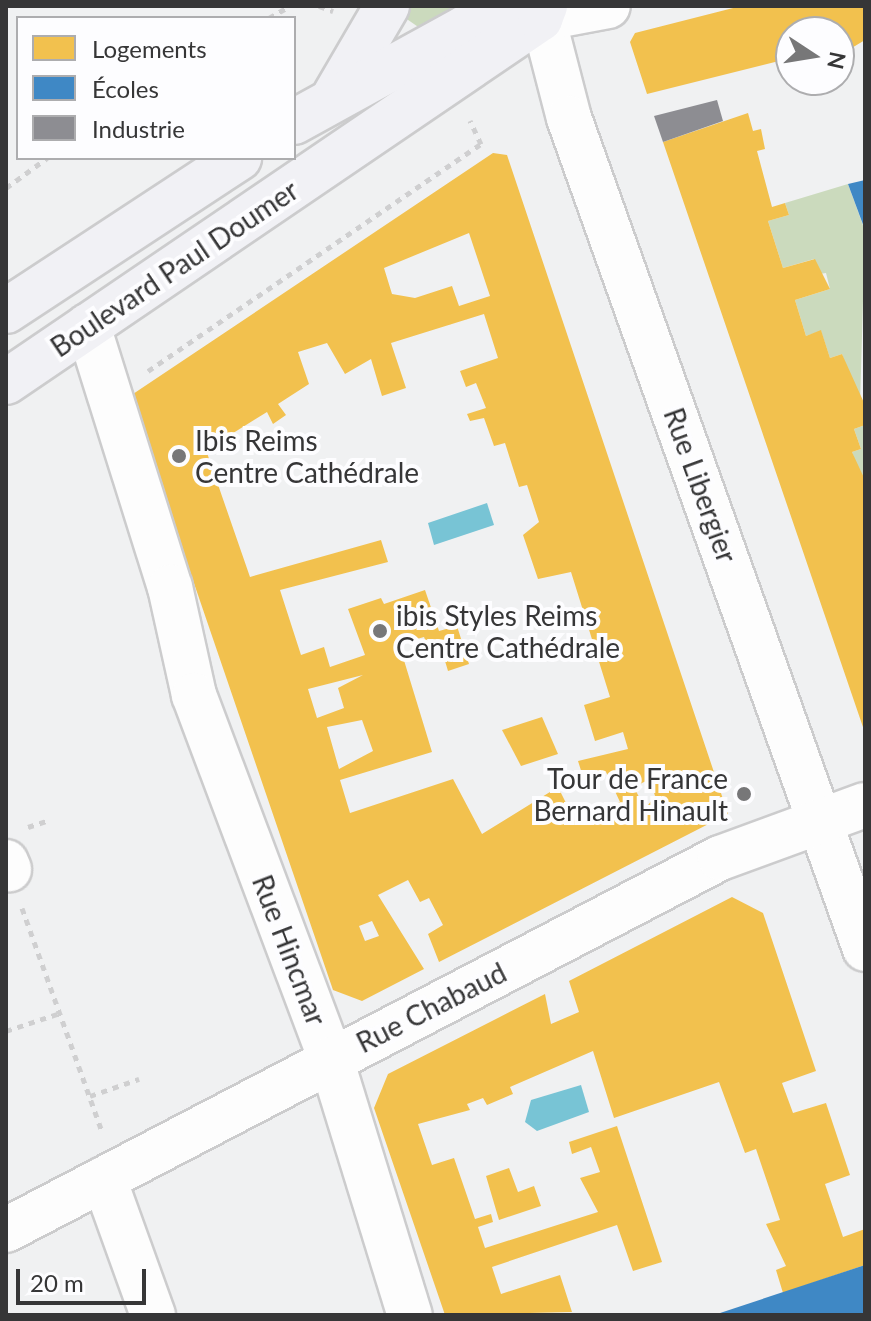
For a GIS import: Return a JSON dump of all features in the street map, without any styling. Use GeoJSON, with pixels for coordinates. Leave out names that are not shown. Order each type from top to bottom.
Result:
{"type":"FeatureCollection","features":[{"type":"Feature","properties":{"kind":"main road"},"geometry":{"type":"LineString","coordinates":[[335,95],[387,6]]}},
{"type":"Feature","properties":{"kind":"main road"},"geometry":{"type":"LineString","coordinates":[[296,121],[335,95],[465,28],[542,10]]}},
{"type":"Feature","properties":{"kind":"main road","name":"Boulevard Paul Doumer"},"geometry":{"type":"LineString","coordinates":[[6,382],[542,10]]}},
{"type":"Feature","properties":{"kind":"main road","name":"Boulevard Paul Doumer"},"geometry":{"type":"LineString","coordinates":[[6,311],[236,160]]}},
{"type":"Feature","properties":{"kind":"street"},"geometry":{"type":"LineString","coordinates":[[542,10],[608,6]]}},
{"type":"Feature","properties":{"kind":"street","name":"Rue Libergier"},"geometry":{"type":"LineString","coordinates":[[542,10],[865,949]]}},
{"type":"Feature","properties":{"kind":"street","name":"Rue Hincmar"},"geometry":{"type":"LineString","coordinates":[[88,326],[181,583],[194,695],[331,1059],[410,1315]]}},
{"type":"Feature","properties":{"kind":"street","name":"Rue Chabaud"},"geometry":{"type":"LineString","coordinates":[[6,1230],[720,858],[865,805]]}},
{"type":"Feature","properties":{"kind":"street"},"geometry":{"type":"LineString","coordinates":[[111,1176],[153,1315]]}},
{"type":"Feature","properties":{"kind":"path"},"geometry":{"type":"LineString","coordinates":[[272,16],[290,6]]}},
{"type":"Feature","properties":{"kind":"path"},"geometry":{"type":"LineString","coordinates":[[111,396],[481,144]]}},
{"type":"Feature","properties":{"kind":"path"},"geometry":{"type":"LineString","coordinates":[[6,188],[44,160]]}},
{"type":"Feature","properties":{"kind":"path"},"geometry":{"type":"LineString","coordinates":[[7,865],[90,1096],[111,1176]]}},
{"type":"Feature","properties":{"kind":"path"},"geometry":{"type":"LineString","coordinates":[[6,1031],[60,1013]]}},
{"type":"Feature","properties":{"kind":"path"},"geometry":{"type":"LineString","coordinates":[[90,1096],[139,1079]]}},
{"type":"Feature","properties":{"kind":"green space"},"geometry":{"type":"Polygon","coordinates":[[[406,6],[459,6],[424,31],[401,15],[406,6]]]}},
{"type":"Feature","properties":{"kind":"green space"},"geometry":{"type":"Polygon","coordinates":[[[848,184],[865,231],[860,406],[842,354],[830,358],[821,331],[806,336],[795,300],[830,289],[826,273],[819,274],[814,259],[783,268],[768,221],[789,215],[785,203],[848,184]]]}},
{"type":"Feature","properties":{"kind":"green space"},"geometry":{"type":"Polygon","coordinates":[[[865,425],[865,480],[862,481],[852,452],[861,449],[854,429],[865,425]]]}},
{"type":"Feature","properties":{"kind":"water"},"geometry":{"type":"Polygon","coordinates":[[[487,503],[494,525],[434,545],[428,523],[487,503]]]}},
{"type":"Feature","properties":{"kind":"water"},"geometry":{"type":"Polygon","coordinates":[[[581,1085],[589,1112],[537,1131],[525,1122],[531,1100],[581,1085]]]}},
{"type":"Feature","properties":{"kind":"building: Logements"},"geometry":{"type":"Polygon","coordinates":[[[741,6],[865,6],[865,40],[855,46],[855,16],[775,16],[775,62],[647,94],[630,42],[635,33],[741,6]]]}},
{"type":"Feature","properties":{"kind":"building: Logements"},"geometry":{"type":"Polygon","coordinates":[[[748,113],[753,131],[761,129],[765,149],[757,151],[772,207],[785,203],[789,215],[768,221],[783,268],[815,259],[830,289],[795,300],[806,336],[821,330],[830,358],[842,354],[865,405],[865,425],[854,429],[861,449],[852,452],[865,480],[865,733],[663,142],[748,113]]]}},
{"type":"Feature","properties":{"kind":"building: Logements"},"geometry":{"type":"Polygon","coordinates":[[[493,153],[507,155],[728,814],[439,962],[428,934],[443,925],[429,898],[420,902],[408,880],[378,895],[424,969],[362,1001],[333,990],[130,396],[493,153]],[[469,233],[384,268],[392,294],[415,298],[452,286],[459,306],[490,296],[469,233]],[[484,314],[391,343],[406,388],[382,396],[371,359],[345,374],[327,343],[298,352],[309,384],[278,404],[286,415],[273,424],[267,412],[206,450],[250,577],[381,540],[388,562],[280,590],[301,655],[324,647],[330,667],[365,655],[348,609],[381,598],[384,604],[425,590],[439,631],[457,626],[469,664],[448,671],[442,651],[431,655],[424,637],[399,644],[432,752],[340,780],[350,813],[453,779],[482,834],[558,787],[577,825],[620,802],[606,772],[584,780],[578,761],[628,749],[623,732],[595,741],[584,705],[610,697],[571,572],[538,579],[523,535],[539,522],[527,485],[519,487],[505,443],[494,446],[484,418],[470,421],[467,414],[486,408],[476,383],[466,387],[460,371],[498,358],[484,314]],[[363,675],[308,689],[317,718],[344,708],[338,688],[363,675]],[[362,720],[327,727],[339,769],[373,751],[362,720]],[[650,779],[634,787],[645,809],[655,796],[650,779]],[[372,921],[359,926],[365,941],[379,936],[372,921]]]}},
{"type":"Feature","properties":{"kind":"building: Logements"},"geometry":{"type":"Polygon","coordinates":[[[542,717],[558,754],[521,766],[502,730],[542,717]]]}},
{"type":"Feature","properties":{"kind":"building: Logements"},"geometry":{"type":"Polygon","coordinates":[[[732,897],[763,913],[816,1071],[782,1083],[793,1113],[826,1103],[850,1175],[825,1184],[843,1237],[865,1229],[865,1265],[783,1293],[776,1270],[786,1266],[766,1224],[780,1220],[756,1149],[745,1153],[719,1082],[614,1118],[593,1051],[510,1087],[513,1094],[487,1105],[483,1098],[467,1104],[470,1110],[418,1124],[432,1165],[454,1158],[475,1219],[491,1214],[493,1222],[478,1227],[485,1248],[598,1212],[580,1178],[600,1172],[591,1147],[572,1154],[569,1142],[617,1126],[662,1262],[633,1271],[617,1225],[492,1267],[501,1294],[560,1275],[572,1312],[445,1315],[374,1108],[388,1074],[545,994],[551,1024],[579,1012],[569,981],[732,897]]]}},
{"type":"Feature","properties":{"kind":"building: Logements"},"geometry":{"type":"Polygon","coordinates":[[[509,1168],[518,1192],[534,1186],[541,1206],[499,1220],[486,1176],[509,1168]]]}},
{"type":"Feature","properties":{"kind":"building: Écoles"},"geometry":{"type":"Polygon","coordinates":[[[865,180],[865,230],[848,184],[865,180]]]}},
{"type":"Feature","properties":{"kind":"building: Écoles"},"geometry":{"type":"Polygon","coordinates":[[[865,1265],[865,1315],[717,1315],[717,1314],[865,1265]]]}},
{"type":"Feature","properties":{"kind":"building: Industrie"},"geometry":{"type":"Polygon","coordinates":[[[717,100],[723,121],[663,142],[654,116],[717,100]]]}},
{"type":"Feature","properties":{"kind":"place","name":"Ibis Reims Centre Cathédrale"},"geometry":{"type":"Point","coordinates":[179,456]}},
{"type":"Feature","properties":{"kind":"place","name":"ibis Styles Reims Centre Cathédrale"},"geometry":{"type":"Point","coordinates":[380,631]}},
{"type":"Feature","properties":{"kind":"place","name":"Tour de France Bernard Hinault"},"geometry":{"type":"Point","coordinates":[744,794]}}]}
